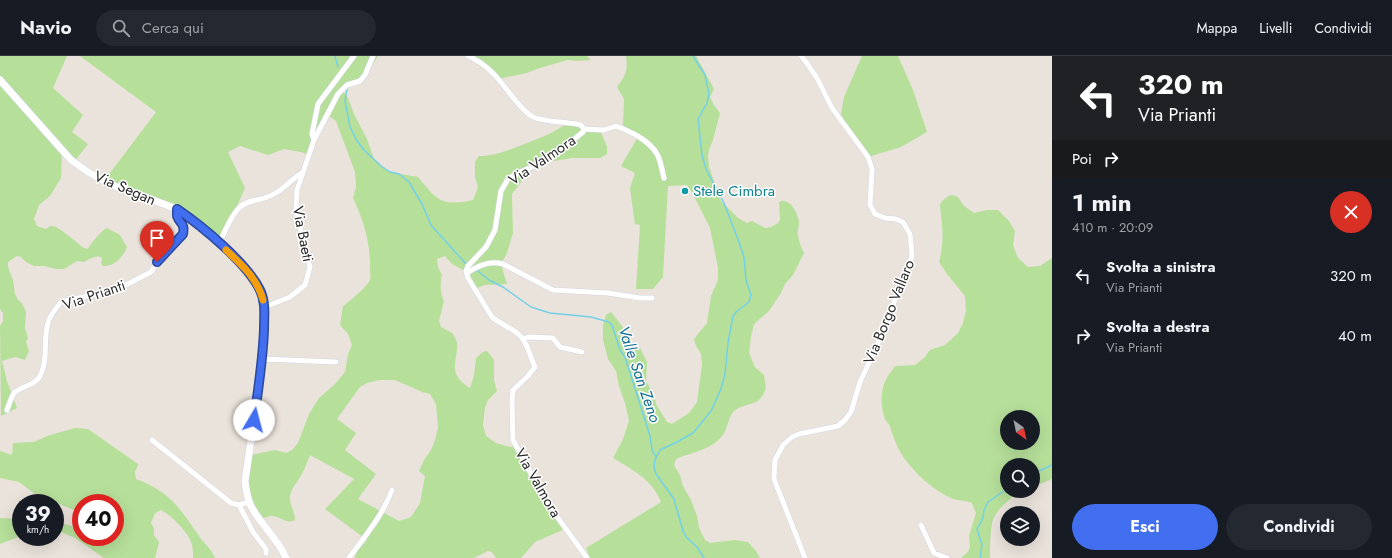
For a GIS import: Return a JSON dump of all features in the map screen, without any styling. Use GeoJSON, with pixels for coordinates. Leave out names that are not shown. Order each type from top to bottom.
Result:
{"type":"FeatureCollection","features":[{"type":"Feature","properties":{"kind":"street","name":"Via Baeti"},"geometry":{"type":"LineString","coordinates":[[264,307],[290,297],[305,285],[310,267],[296,211],[297,190],[314,140],[312,134],[318,104],[354,56]]}},
{"type":"Feature","properties":{"kind":"street"},"geometry":{"type":"LineString","coordinates":[[314,140],[338,94],[347,85],[360,81],[365,75],[373,56]]}},
{"type":"Feature","properties":{"kind":"street","name":"Via Valmora"},"geometry":{"type":"LineString","coordinates":[[468,56],[488,68],[520,106],[533,117],[581,125],[584,129],[583,132],[550,159],[518,173],[508,180],[501,191],[495,230],[486,247],[468,266],[466,271],[468,278],[492,317],[519,334],[523,339],[535,367],[513,390],[513,440],[544,500],[587,558]]}},
{"type":"Feature","properties":{"kind":"street","name":"Via Borgo Vallaro"},"geometry":{"type":"LineString","coordinates":[[801,56],[817,78],[832,108],[868,157],[872,169],[870,205],[875,214],[885,218],[896,218],[903,222],[910,234],[912,256],[876,348],[860,382],[851,412],[838,426],[799,434],[792,437],[783,445],[775,460],[774,479],[805,558]]}},
{"type":"Feature","properties":{"kind":"street","name":"Via Segan"},"geometry":{"type":"LineString","coordinates":[[0,80],[55,143],[77,164],[109,184],[177,209],[189,217],[248,271],[260,290],[264,307],[263,359],[245,481],[247,495],[252,508],[281,548],[286,558]]}},
{"type":"Feature","properties":{"kind":"street"},"geometry":{"type":"LineString","coordinates":[[584,129],[604,130],[616,126],[644,141],[658,155],[664,178]]}},
{"type":"Feature","properties":{"kind":"street"},"geometry":{"type":"LineString","coordinates":[[219,243],[233,215],[240,207],[247,202],[263,199],[280,191],[302,173]]}},
{"type":"Feature","properties":{"kind":"street","name":"Via Prianti"},"geometry":{"type":"LineString","coordinates":[[7,410],[13,394],[36,382],[41,376],[46,362],[48,321],[54,310],[61,302],[118,289],[151,272],[157,262],[183,234],[183,223],[177,216],[177,209]]}},
{"type":"Feature","properties":{"kind":"street"},"geometry":{"type":"LineString","coordinates":[[467,273],[478,267],[495,262],[503,264],[553,290],[652,298]]}},
{"type":"Feature","properties":{"kind":"street"},"geometry":{"type":"LineString","coordinates":[[523,339],[528,337],[553,338],[560,347],[582,352]]}},
{"type":"Feature","properties":{"kind":"street"},"geometry":{"type":"LineString","coordinates":[[263,359],[336,362]]}},
{"type":"Feature","properties":{"kind":"street"},"geometry":{"type":"LineString","coordinates":[[152,440],[231,503],[239,505],[249,502]]}},
{"type":"Feature","properties":{"kind":"street"},"geometry":{"type":"LineString","coordinates":[[349,558],[365,538],[382,511],[392,490]]}},
{"type":"Feature","properties":{"kind":"street"},"geometry":{"type":"LineString","coordinates":[[239,505],[253,532],[266,549],[266,553]]}},
{"type":"Feature","properties":{"kind":"street"},"geometry":{"type":"LineString","coordinates":[[920,525],[934,553],[947,558]]}},
{"type":"Feature","properties":{"kind":"green space"},"geometry":{"type":"Polygon","coordinates":[[[0,56],[67,56],[53,88],[83,115],[72,132],[88,144],[74,162],[62,152],[61,178],[50,196],[39,205],[34,219],[37,226],[46,229],[50,226],[54,226],[63,231],[84,248],[88,249],[96,237],[107,228],[120,235],[127,247],[124,254],[115,263],[107,266],[103,266],[101,264],[102,258],[100,257],[93,257],[84,262],[77,261],[64,269],[34,266],[17,256],[8,262],[15,294],[18,300],[22,303],[26,312],[25,328],[28,338],[26,342],[29,351],[25,360],[15,357],[2,361],[7,381],[17,408],[1,416],[0,326],[3,321],[3,313],[0,309],[0,56]]]}},
{"type":"Feature","properties":{"kind":"green space"},"geometry":{"type":"Polygon","coordinates":[[[80,56],[378,56],[360,81],[343,91],[348,98],[354,114],[367,139],[374,159],[389,172],[418,177],[435,196],[447,202],[454,203],[473,200],[478,187],[475,177],[475,162],[479,156],[491,155],[509,150],[543,137],[566,124],[600,131],[607,146],[607,154],[600,158],[572,158],[535,164],[512,194],[513,233],[507,253],[501,264],[507,284],[485,285],[474,289],[465,271],[452,264],[445,256],[437,259],[438,267],[442,275],[441,288],[444,301],[439,321],[441,327],[452,333],[456,340],[456,374],[461,381],[470,388],[474,376],[476,358],[483,352],[487,351],[494,360],[494,380],[497,391],[488,400],[485,407],[483,425],[486,436],[496,443],[510,447],[518,446],[565,529],[535,542],[521,558],[496,558],[492,552],[488,551],[474,558],[355,558],[357,551],[367,540],[325,509],[354,479],[310,455],[304,470],[290,495],[295,520],[286,521],[270,516],[258,520],[246,496],[250,455],[275,450],[286,453],[292,450],[298,443],[309,414],[319,398],[335,384],[345,372],[348,354],[352,345],[348,334],[340,325],[343,306],[362,290],[370,280],[368,242],[353,198],[356,187],[355,172],[336,121],[326,114],[309,155],[284,149],[268,155],[240,146],[228,152],[245,188],[220,244],[175,209],[104,181],[156,112],[80,56]],[[379,380],[367,383],[360,387],[337,419],[356,433],[345,450],[376,474],[358,499],[399,521],[411,517],[420,503],[425,476],[419,471],[431,450],[438,428],[436,404],[430,394],[395,380],[379,380]]]}},
{"type":"Feature","properties":{"kind":"green space"},"geometry":{"type":"Polygon","coordinates":[[[471,56],[587,56],[591,60],[567,60],[527,73],[498,79],[471,56]]]}},
{"type":"Feature","properties":{"kind":"green space"},"geometry":{"type":"Polygon","coordinates":[[[626,56],[696,56],[714,89],[710,97],[720,113],[708,156],[709,167],[721,201],[738,218],[747,223],[752,221],[765,228],[771,227],[780,220],[779,202],[786,201],[790,204],[799,219],[798,234],[804,253],[793,275],[785,284],[769,311],[754,324],[751,337],[749,353],[755,367],[764,375],[766,389],[759,400],[740,407],[734,411],[730,416],[726,430],[718,441],[707,448],[676,459],[674,465],[691,500],[697,516],[699,528],[705,540],[710,543],[734,540],[748,542],[760,558],[590,558],[586,548],[661,502],[653,487],[647,481],[635,471],[613,458],[623,439],[629,421],[616,371],[608,359],[603,340],[603,325],[606,315],[611,312],[622,326],[632,343],[640,348],[647,362],[646,381],[654,395],[656,404],[667,422],[672,424],[689,413],[697,402],[702,365],[701,354],[694,339],[707,323],[711,296],[718,280],[718,268],[710,228],[693,194],[687,185],[668,186],[663,277],[653,289],[636,289],[640,225],[635,225],[630,188],[635,173],[621,166],[639,135],[623,125],[624,99],[617,87],[626,72],[626,56]]]}},
{"type":"Feature","properties":{"kind":"green space"},"geometry":{"type":"Polygon","coordinates":[[[862,56],[898,56],[913,90],[927,132],[901,147],[868,157],[840,120],[844,97],[862,56]]]}},
{"type":"Feature","properties":{"kind":"green space"},"geometry":{"type":"Polygon","coordinates":[[[950,195],[957,196],[964,206],[974,213],[987,210],[998,210],[1009,221],[1015,231],[1013,245],[1018,258],[1028,267],[1040,266],[1052,258],[1052,479],[1040,484],[1040,458],[1000,458],[1000,498],[1012,498],[1002,506],[1000,506],[1000,509],[993,518],[990,558],[961,558],[968,552],[970,546],[969,536],[976,513],[972,503],[953,499],[943,494],[915,471],[899,450],[882,410],[883,386],[895,366],[915,365],[924,358],[930,350],[945,345],[958,333],[963,323],[966,311],[965,296],[939,262],[942,240],[940,205],[942,201],[950,195]]]}},
{"type":"Feature","properties":{"kind":"green space"},"geometry":{"type":"Polygon","coordinates":[[[75,428],[88,429],[138,464],[139,463],[135,472],[136,479],[157,489],[173,502],[186,517],[215,558],[193,558],[191,541],[184,530],[175,520],[161,510],[155,513],[151,523],[154,528],[154,535],[159,542],[155,558],[104,558],[87,546],[124,546],[124,494],[72,494],[72,509],[64,506],[64,494],[35,494],[19,482],[0,478],[0,451],[12,455],[13,443],[34,442],[47,436],[75,428]]]}},
{"type":"Feature","properties":{"kind":"green space"},"geometry":{"type":"Polygon","coordinates":[[[0,518],[12,519],[12,539],[0,544],[0,518]]]}},
{"type":"Feature","properties":{"kind":"green space"},"geometry":{"type":"Polygon","coordinates":[[[64,524],[72,526],[72,537],[64,533],[64,524]]]}},
{"type":"Feature","properties":{"kind":"waterway","name":"Valle San Zeno"},"geometry":{"type":"LineString","coordinates":[[335,56],[338,67]]}},
{"type":"Feature","properties":{"kind":"waterway","name":"Valle San Zeno"},"geometry":{"type":"LineString","coordinates":[[693,56],[705,75],[709,94],[707,103],[698,119],[702,155],[706,169],[724,203],[739,242],[744,257],[746,280],[751,295],[749,302],[733,316],[728,343],[725,374],[721,389],[711,411],[693,433],[660,450],[655,460],[654,467],[656,474],[674,499],[683,531],[687,538],[697,547],[704,558]]}},
{"type":"Feature","properties":{"kind":"waterway","name":"Valle San Zeno"},"geometry":{"type":"LineString","coordinates":[[347,89],[345,101],[350,127],[357,141],[381,166],[390,172],[399,174],[409,182],[422,204],[431,225],[466,264]]}},
{"type":"Feature","properties":{"kind":"waterway","name":"Valle San Zeno"},"geometry":{"type":"LineString","coordinates":[[478,271],[489,280],[503,287],[531,307],[550,313],[591,317],[609,322],[612,325],[620,350],[625,357],[650,436],[652,450],[656,457]]}},
{"type":"Feature","properties":{"kind":"waterway"},"geometry":{"type":"LineString","coordinates":[[1040,471],[1052,465]]}},
{"type":"Feature","properties":{"kind":"waterway"},"geometry":{"type":"LineString","coordinates":[[980,558],[982,545],[977,529],[983,518],[984,510],[988,502],[1000,494]]}},
{"type":"Feature","properties":{"kind":"slow traffic"},"geometry":{"type":"LineString","coordinates":[[226,250],[248,271],[260,290],[263,300]]}},
{"type":"Feature","properties":{"kind":"place","name":"Stele Cimbra"},"geometry":{"type":"Point","coordinates":[685,191]}},
{"type":"Feature","properties":{"kind":"route"},"geometry":{"type":"LineString","coordinates":[[157,262],[183,234],[183,223],[177,216],[177,209],[189,217],[219,243],[248,271],[260,290],[264,307],[263,359],[254,420]]}}]}
